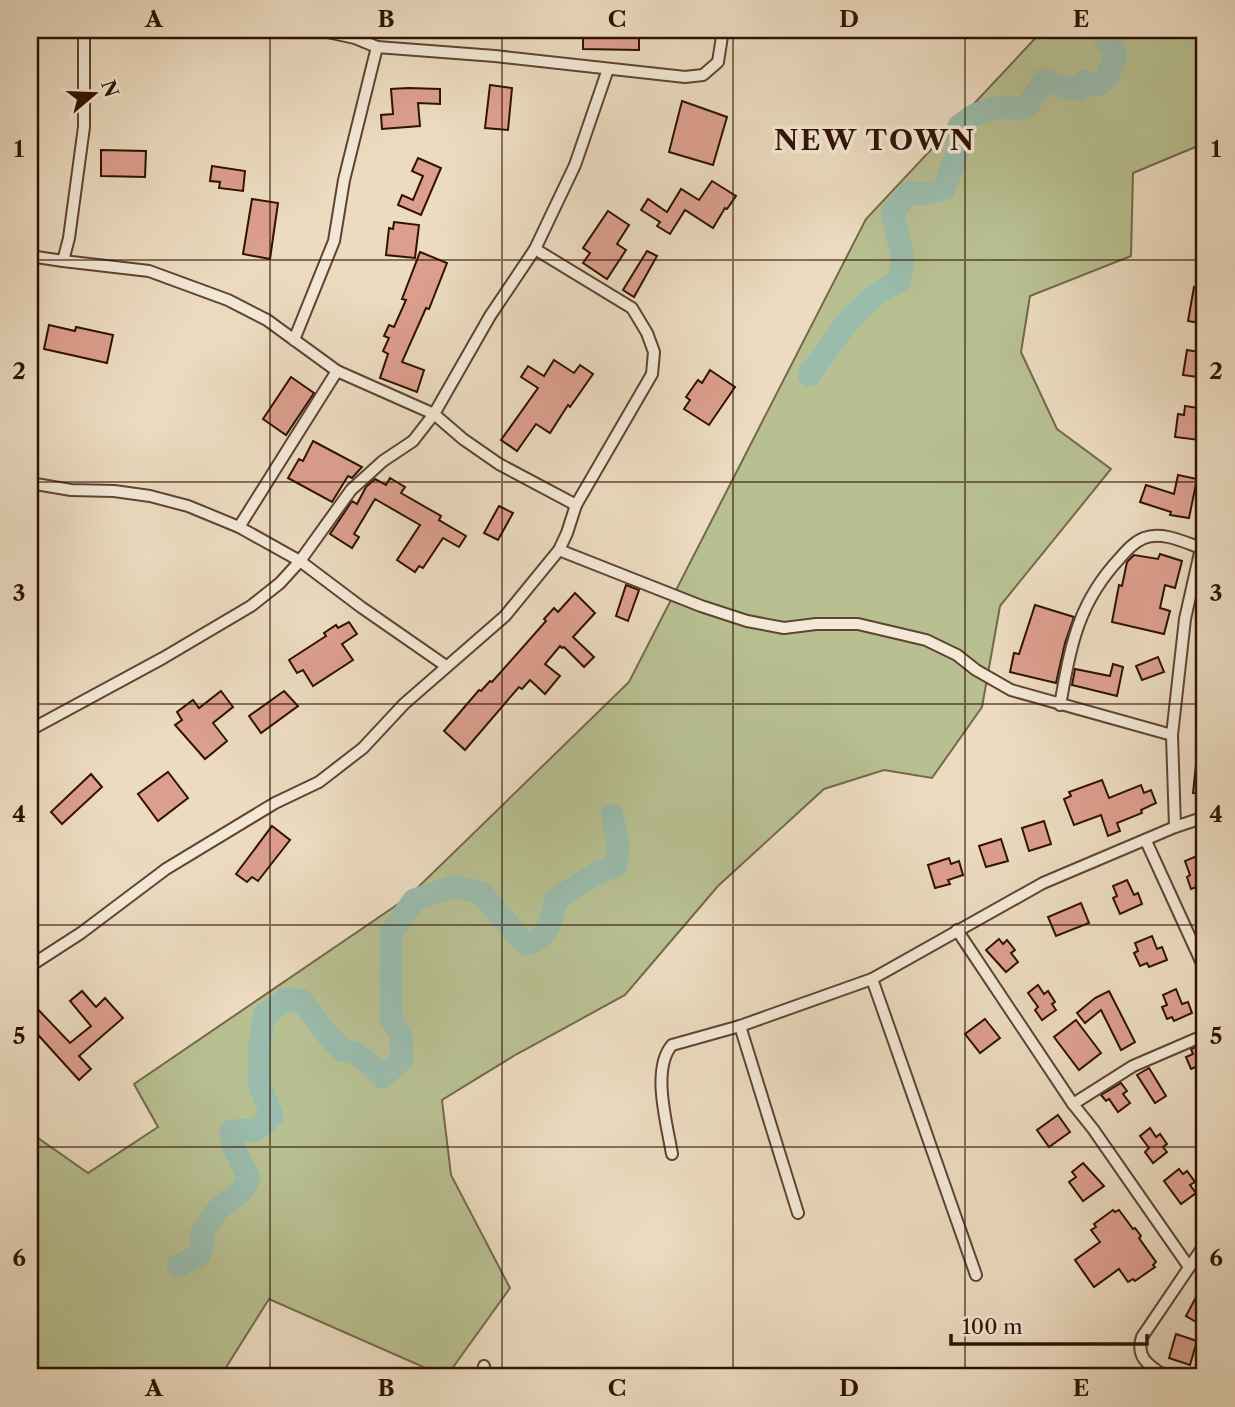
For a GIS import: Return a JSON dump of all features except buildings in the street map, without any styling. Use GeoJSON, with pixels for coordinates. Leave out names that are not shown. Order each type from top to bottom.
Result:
{"type":"FeatureCollection","features":[{"type":"Feature","properties":{"kind":"street"},"geometry":{"type":"LineString","coordinates":[[63,261],[69,238],[84,127],[83,30]]}},
{"type":"Feature","properties":{"kind":"street"},"geometry":{"type":"LineString","coordinates":[[318,30],[355,38],[377,47],[495,56],[685,77],[703,75],[718,62],[723,30]]}},
{"type":"Feature","properties":{"kind":"street"},"geometry":{"type":"LineString","coordinates":[[295,340],[334,241],[344,180],[377,47]]}},
{"type":"Feature","properties":{"kind":"street"},"geometry":{"type":"LineString","coordinates":[[30,730],[163,658],[251,606],[280,583],[300,561],[351,490],[383,461],[412,441],[433,414],[490,316],[535,249],[575,165],[608,69]]}},
{"type":"Feature","properties":{"kind":"street"},"geometry":{"type":"LineString","coordinates":[[30,965],[81,933],[166,869],[275,803],[319,782],[363,747],[404,704],[505,616],[559,551],[576,505],[652,374],[654,352],[647,333],[632,308],[535,249]]}},
{"type":"Feature","properties":{"kind":"street"},"geometry":{"type":"LineString","coordinates":[[30,256],[149,271],[228,300],[267,320],[337,370],[433,414],[499,464],[576,505]]}},
{"type":"Feature","properties":{"kind":"street"},"geometry":{"type":"LineString","coordinates":[[239,527],[337,370]]}},
{"type":"Feature","properties":{"kind":"street"},"geometry":{"type":"LineString","coordinates":[[30,483],[71,490],[114,491],[150,496],[188,506],[239,527],[300,561],[446,666]]}},
{"type":"Feature","properties":{"kind":"street"},"geometry":{"type":"LineString","coordinates":[[1175,827],[1172,735],[1185,620],[1203,549],[1205,521]]}},
{"type":"Feature","properties":{"kind":"street"},"geometry":{"type":"LineString","coordinates":[[1060,705],[1072,642],[1087,602],[1113,565],[1133,544],[1146,537],[1169,537],[1203,549]]}},
{"type":"Feature","properties":{"kind":"street"},"geometry":{"type":"LineString","coordinates":[[559,551],[747,621],[784,628],[816,624],[858,624],[926,640],[957,655],[1011,690],[1172,735]]}},
{"type":"Feature","properties":{"kind":"street"},"geometry":{"type":"LineString","coordinates":[[672,1154],[661,1068],[665,1053],[672,1045],[740,1026],[872,979],[1043,883],[1205,817]]}},
{"type":"Feature","properties":{"kind":"street"},"geometry":{"type":"LineString","coordinates":[[1146,841],[1205,971]]}},
{"type":"Feature","properties":{"kind":"street"},"geometry":{"type":"LineString","coordinates":[[957,930],[1073,1104],[1101,1139],[1188,1268]]}},
{"type":"Feature","properties":{"kind":"street"},"geometry":{"type":"LineString","coordinates":[[872,979],[976,1275]]}},
{"type":"Feature","properties":{"kind":"street"},"geometry":{"type":"LineString","coordinates":[[740,1026],[798,1213]]}},
{"type":"Feature","properties":{"kind":"street"},"geometry":{"type":"LineString","coordinates":[[1073,1104],[1133,1066],[1205,1035]]}},
{"type":"Feature","properties":{"kind":"street"},"geometry":{"type":"LineString","coordinates":[[1166,1377],[1153,1373],[1142,1357],[1142,1336],[1205,1244]]}},
{"type":"Feature","properties":{"kind":"green space"},"geometry":{"type":"Polygon","coordinates":[[[1043,30],[1205,30],[1205,143],[1133,173],[1131,256],[1030,296],[1021,352],[1057,429],[1111,469],[1000,606],[982,707],[932,778],[884,770],[824,789],[718,886],[625,995],[517,1054],[442,1100],[451,1175],[510,1288],[446,1377],[269,1299],[220,1377],[30,1377],[30,1145],[38,1138],[88,1173],[158,1127],[134,1084],[407,898],[629,682],[866,219],[1043,30]]]}},
{"type":"Feature","properties":{"kind":"waterway"},"geometry":{"type":"LineString","coordinates":[[809,375],[848,321],[876,294],[899,281],[903,257],[892,213],[909,193],[924,194],[944,189],[964,134],[959,126],[974,115],[994,108],[1020,108],[1028,105],[1044,80],[1070,89],[1079,89],[1085,81],[1095,86],[1107,77],[1116,55],[1105,38],[1119,30]]}},
{"type":"Feature","properties":{"kind":"waterway"},"geometry":{"type":"LineString","coordinates":[[178,1266],[200,1255],[203,1243],[201,1234],[219,1208],[243,1190],[249,1179],[233,1146],[231,1131],[256,1130],[272,1116],[259,1083],[260,1041],[265,1014],[287,999],[302,1001],[342,1050],[355,1053],[382,1077],[402,1060],[401,1035],[391,1019],[391,933],[414,900],[454,886],[481,893],[525,944],[534,941],[545,933],[557,898],[592,876],[616,866],[618,844],[612,815]]}},
{"type":"Feature","properties":{"kind":"district","name":"NEW TOWN"},"geometry":{"type":"Point","coordinates":[875,140]}}]}
